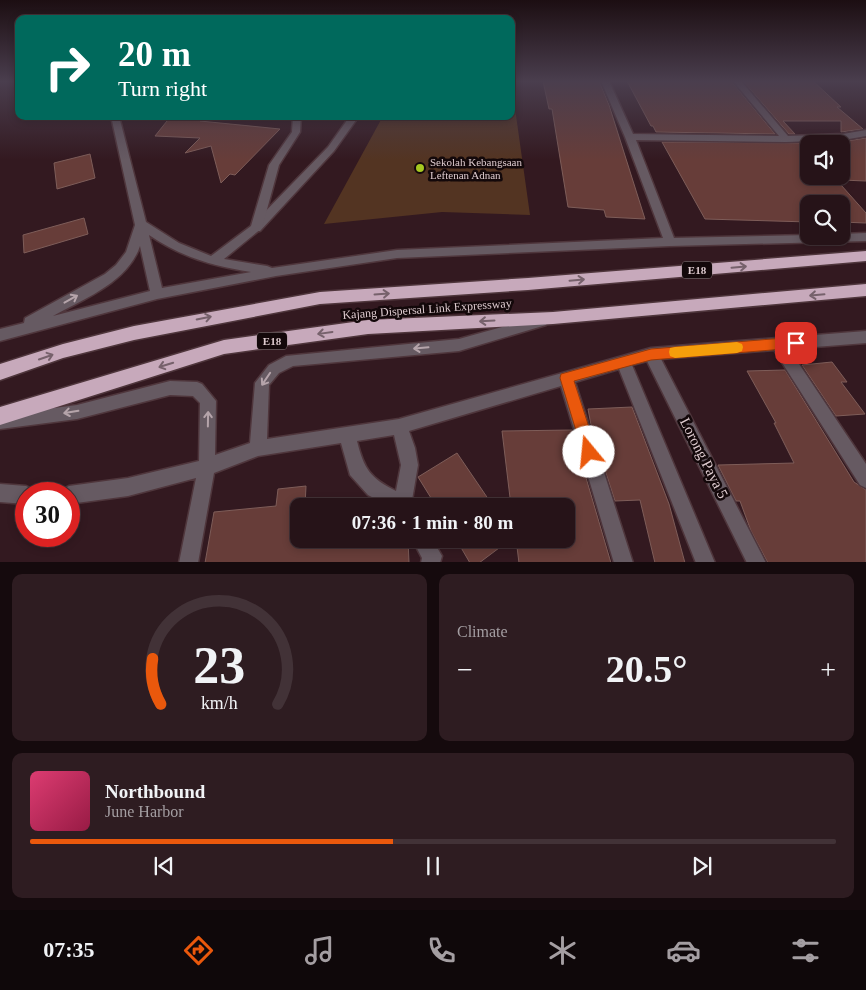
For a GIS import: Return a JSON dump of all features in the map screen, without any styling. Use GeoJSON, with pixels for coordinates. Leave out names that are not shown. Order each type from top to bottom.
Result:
{"type":"FeatureCollection","features":[{"type":"Feature","properties":{"kind":"highway","name":"Kajang Dispersal Link Expressway"},"geometry":{"type":"LineString","coordinates":[[0,372],[63,351],[134,333],[320,298],[528,284],[866,256]]}},
{"type":"Feature","properties":{"kind":"highway","name":"Kajang Dispersal Link Expressway"},"geometry":{"type":"LineString","coordinates":[[0,416],[224,347],[368,327],[553,318],[866,290]]}},
{"type":"Feature","properties":{"kind":"street"},"geometry":{"type":"LineString","coordinates":[[617,107],[670,242]]}},
{"type":"Feature","properties":{"kind":"street"},"geometry":{"type":"LineString","coordinates":[[759,107],[786,139]]}},
{"type":"Feature","properties":{"kind":"street"},"geometry":{"type":"LineString","coordinates":[[116,120],[157,294]]}},
{"type":"Feature","properties":{"kind":"street"},"geometry":{"type":"LineString","coordinates":[[256,228],[274,165],[296,132],[298,120]]}},
{"type":"Feature","properties":{"kind":"street"},"geometry":{"type":"LineString","coordinates":[[213,261],[256,228],[331,149],[352,120]]}},
{"type":"Feature","properties":{"kind":"street"},"geometry":{"type":"LineString","coordinates":[[630,137],[786,139],[843,137],[866,133]]}},
{"type":"Feature","properties":{"kind":"street"},"geometry":{"type":"LineString","coordinates":[[140,224],[189,254],[213,261],[276,272]]}},
{"type":"Feature","properties":{"kind":"street"},"geometry":{"type":"LineString","coordinates":[[7,333],[108,277],[128,260],[140,224]]}},
{"type":"Feature","properties":{"kind":"street"},"geometry":{"type":"LineString","coordinates":[[7,333],[157,294],[276,272],[397,254],[670,242],[866,236]]}},
{"type":"Feature","properties":{"kind":"street"},"geometry":{"type":"LineString","coordinates":[[258,448],[262,383],[274,369],[291,360],[459,345],[553,318]]}},
{"type":"Feature","properties":{"kind":"street"},"geometry":{"type":"LineString","coordinates":[[80,494],[128,487],[207,467],[258,448],[399,427],[651,354],[866,337]]}},
{"type":"Feature","properties":{"kind":"street"},"geometry":{"type":"LineString","coordinates":[[778,344],[866,479]]}},
{"type":"Feature","properties":{"kind":"street","name":"Lorong Paya 5"},"geometry":{"type":"LineString","coordinates":[[651,354],[757,562]]}},
{"type":"Feature","properties":{"kind":"street"},"geometry":{"type":"LineString","coordinates":[[624,363],[706,562]]}},
{"type":"Feature","properties":{"kind":"street"},"geometry":{"type":"LineString","coordinates":[[566,378],[624,562]]}},
{"type":"Feature","properties":{"kind":"street"},"geometry":{"type":"LineString","coordinates":[[0,422],[77,412],[170,388],[197,389],[208,402],[207,467],[188,562]]}},
{"type":"Feature","properties":{"kind":"street"},"geometry":{"type":"LineString","coordinates":[[399,427],[409,451],[410,477],[404,498]]}},
{"type":"Feature","properties":{"kind":"street"},"geometry":{"type":"LineString","coordinates":[[347,434],[356,469],[374,488],[390,498]]}},
{"type":"Feature","properties":{"kind":"street"},"geometry":{"type":"LineString","coordinates":[[0,493],[15,494]]}},
{"type":"Feature","properties":{"kind":"street"},"geometry":{"type":"LineString","coordinates":[[427,548],[432,556],[430,562]]}},
{"type":"Feature","properties":{"kind":"shaded area"},"geometry":{"type":"Polygon","coordinates":[[[515,108],[530,215],[442,212],[324,224],[381,120],[515,120],[515,108]]]}},
{"type":"Feature","properties":{"kind":"building"},"geometry":{"type":"Polygon","coordinates":[[[549,107],[610,107],[645,219],[606,217],[604,210],[568,207],[552,109],[549,107]]]}},
{"type":"Feature","properties":{"kind":"building"},"geometry":{"type":"Polygon","coordinates":[[[641,107],[753,107],[775,134],[656,132],[653,126],[651,126],[641,107]]]}},
{"type":"Feature","properties":{"kind":"building"},"geometry":{"type":"Polygon","coordinates":[[[766,107],[837,107],[863,129],[841,132],[841,121],[783,121],[795,134],[789,134],[766,107]]]}},
{"type":"Feature","properties":{"kind":"building"},"geometry":{"type":"Polygon","coordinates":[[[168,120],[201,120],[280,129],[235,175],[230,174],[221,183],[211,146],[185,153],[200,138],[155,136],[168,120]]]}},
{"type":"Feature","properties":{"kind":"building"},"geometry":{"type":"Polygon","coordinates":[[[866,138],[866,181],[850,180],[850,141],[866,138]]]}},
{"type":"Feature","properties":{"kind":"building"},"geometry":{"type":"Polygon","coordinates":[[[662,142],[800,143],[800,185],[841,185],[850,195],[800,195],[800,222],[705,219],[662,142]]]}},
{"type":"Feature","properties":{"kind":"building"},"geometry":{"type":"Polygon","coordinates":[[[90,154],[95,178],[57,189],[54,163],[90,154]]]}},
{"type":"Feature","properties":{"kind":"building"},"geometry":{"type":"Polygon","coordinates":[[[850,195],[866,213],[866,223],[850,222],[850,195]]]}},
{"type":"Feature","properties":{"kind":"building"},"geometry":{"type":"Polygon","coordinates":[[[84,218],[88,234],[24,253],[23,235],[84,218]]]}},
{"type":"Feature","properties":{"kind":"building"},"geometry":{"type":"Polygon","coordinates":[[[832,362],[847,382],[841,382],[865,414],[836,416],[802,365],[832,362]]]}},
{"type":"Feature","properties":{"kind":"building"},"geometry":{"type":"Polygon","coordinates":[[[785,370],[854,482],[866,490],[866,562],[767,562],[751,531],[740,501],[736,501],[718,465],[794,463],[774,423],[776,423],[747,371],[785,370]]]}},
{"type":"Feature","properties":{"kind":"building"},"geometry":{"type":"Polygon","coordinates":[[[632,407],[669,504],[685,562],[655,562],[640,500],[615,501],[592,430],[588,409],[632,407]]]}},
{"type":"Feature","properties":{"kind":"building"},"geometry":{"type":"Polygon","coordinates":[[[572,430],[611,562],[519,562],[517,548],[575,548],[575,498],[510,498],[502,431],[572,430]]]}},
{"type":"Feature","properties":{"kind":"building"},"geometry":{"type":"Polygon","coordinates":[[[457,453],[488,498],[431,498],[418,477],[457,453]]]}},
{"type":"Feature","properties":{"kind":"building"},"geometry":{"type":"Polygon","coordinates":[[[306,486],[305,498],[290,498],[290,548],[408,548],[409,562],[205,562],[214,512],[276,506],[278,489],[306,486]]]}},
{"type":"Feature","properties":{"kind":"building"},"geometry":{"type":"Polygon","coordinates":[[[461,548],[499,548],[480,562],[469,562],[461,548]]]}},
{"type":"Feature","properties":{"kind":"slow traffic"},"geometry":{"type":"LineString","coordinates":[[675,352],[737,347]]}},
{"type":"Feature","properties":{"kind":"place","name":"Sekolah Kebangsaan Leftenan Adnan"},"geometry":{"type":"Point","coordinates":[420,168]}},
{"type":"Feature","properties":{"kind":"route"},"geometry":{"type":"LineString","coordinates":[[589,452],[566,378],[651,354],[796,343]]}}]}
